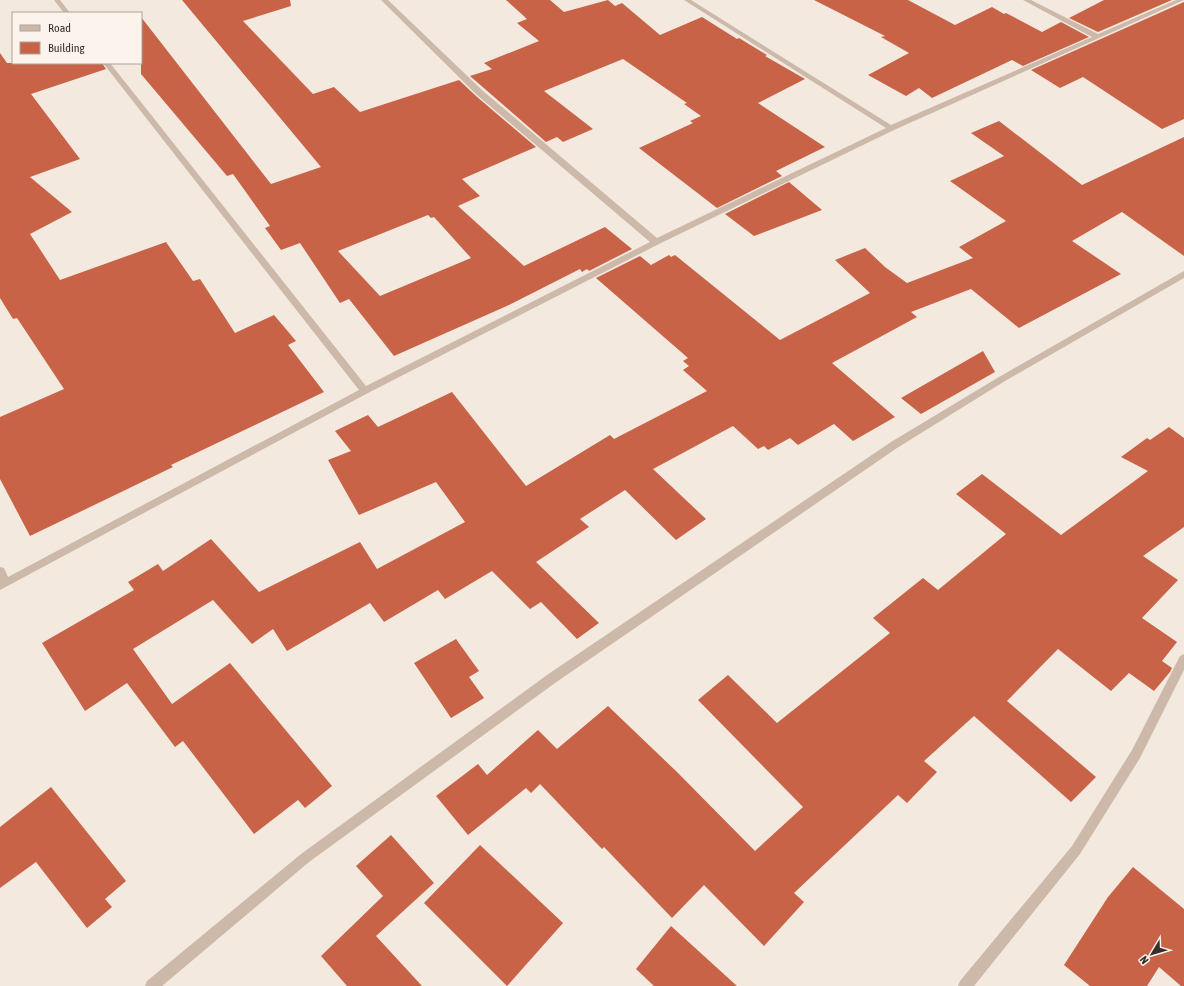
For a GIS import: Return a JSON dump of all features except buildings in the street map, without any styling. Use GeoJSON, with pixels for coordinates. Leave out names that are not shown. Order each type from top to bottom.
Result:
{"type":"FeatureCollection","features":[{"type":"Feature","properties":{"kind":"street"},"geometry":{"type":"LineString","coordinates":[[57,0],[66,12]]}},
{"type":"Feature","properties":{"kind":"street"},"geometry":{"type":"LineString","coordinates":[[384,0],[480,93],[656,242]]}},
{"type":"Feature","properties":{"kind":"street"},"geometry":{"type":"LineString","coordinates":[[687,0],[891,128]]}},
{"type":"Feature","properties":{"kind":"street"},"geometry":{"type":"LineString","coordinates":[[1026,0],[1096,36]]}},
{"type":"Feature","properties":{"kind":"street"},"geometry":{"type":"LineString","coordinates":[[0,571],[3,584],[365,391],[656,242],[891,128],[1096,36],[1181,0]]}},
{"type":"Feature","properties":{"kind":"street"},"geometry":{"type":"LineString","coordinates":[[107,64],[365,391]]}},
{"type":"Feature","properties":{"kind":"street"},"geometry":{"type":"LineString","coordinates":[[152,986],[305,858],[551,680],[894,446],[1002,379],[1184,274]]}},
{"type":"Feature","properties":{"kind":"street"},"geometry":{"type":"LineString","coordinates":[[965,986],[1076,850],[1136,754],[1184,659]]}}]}
